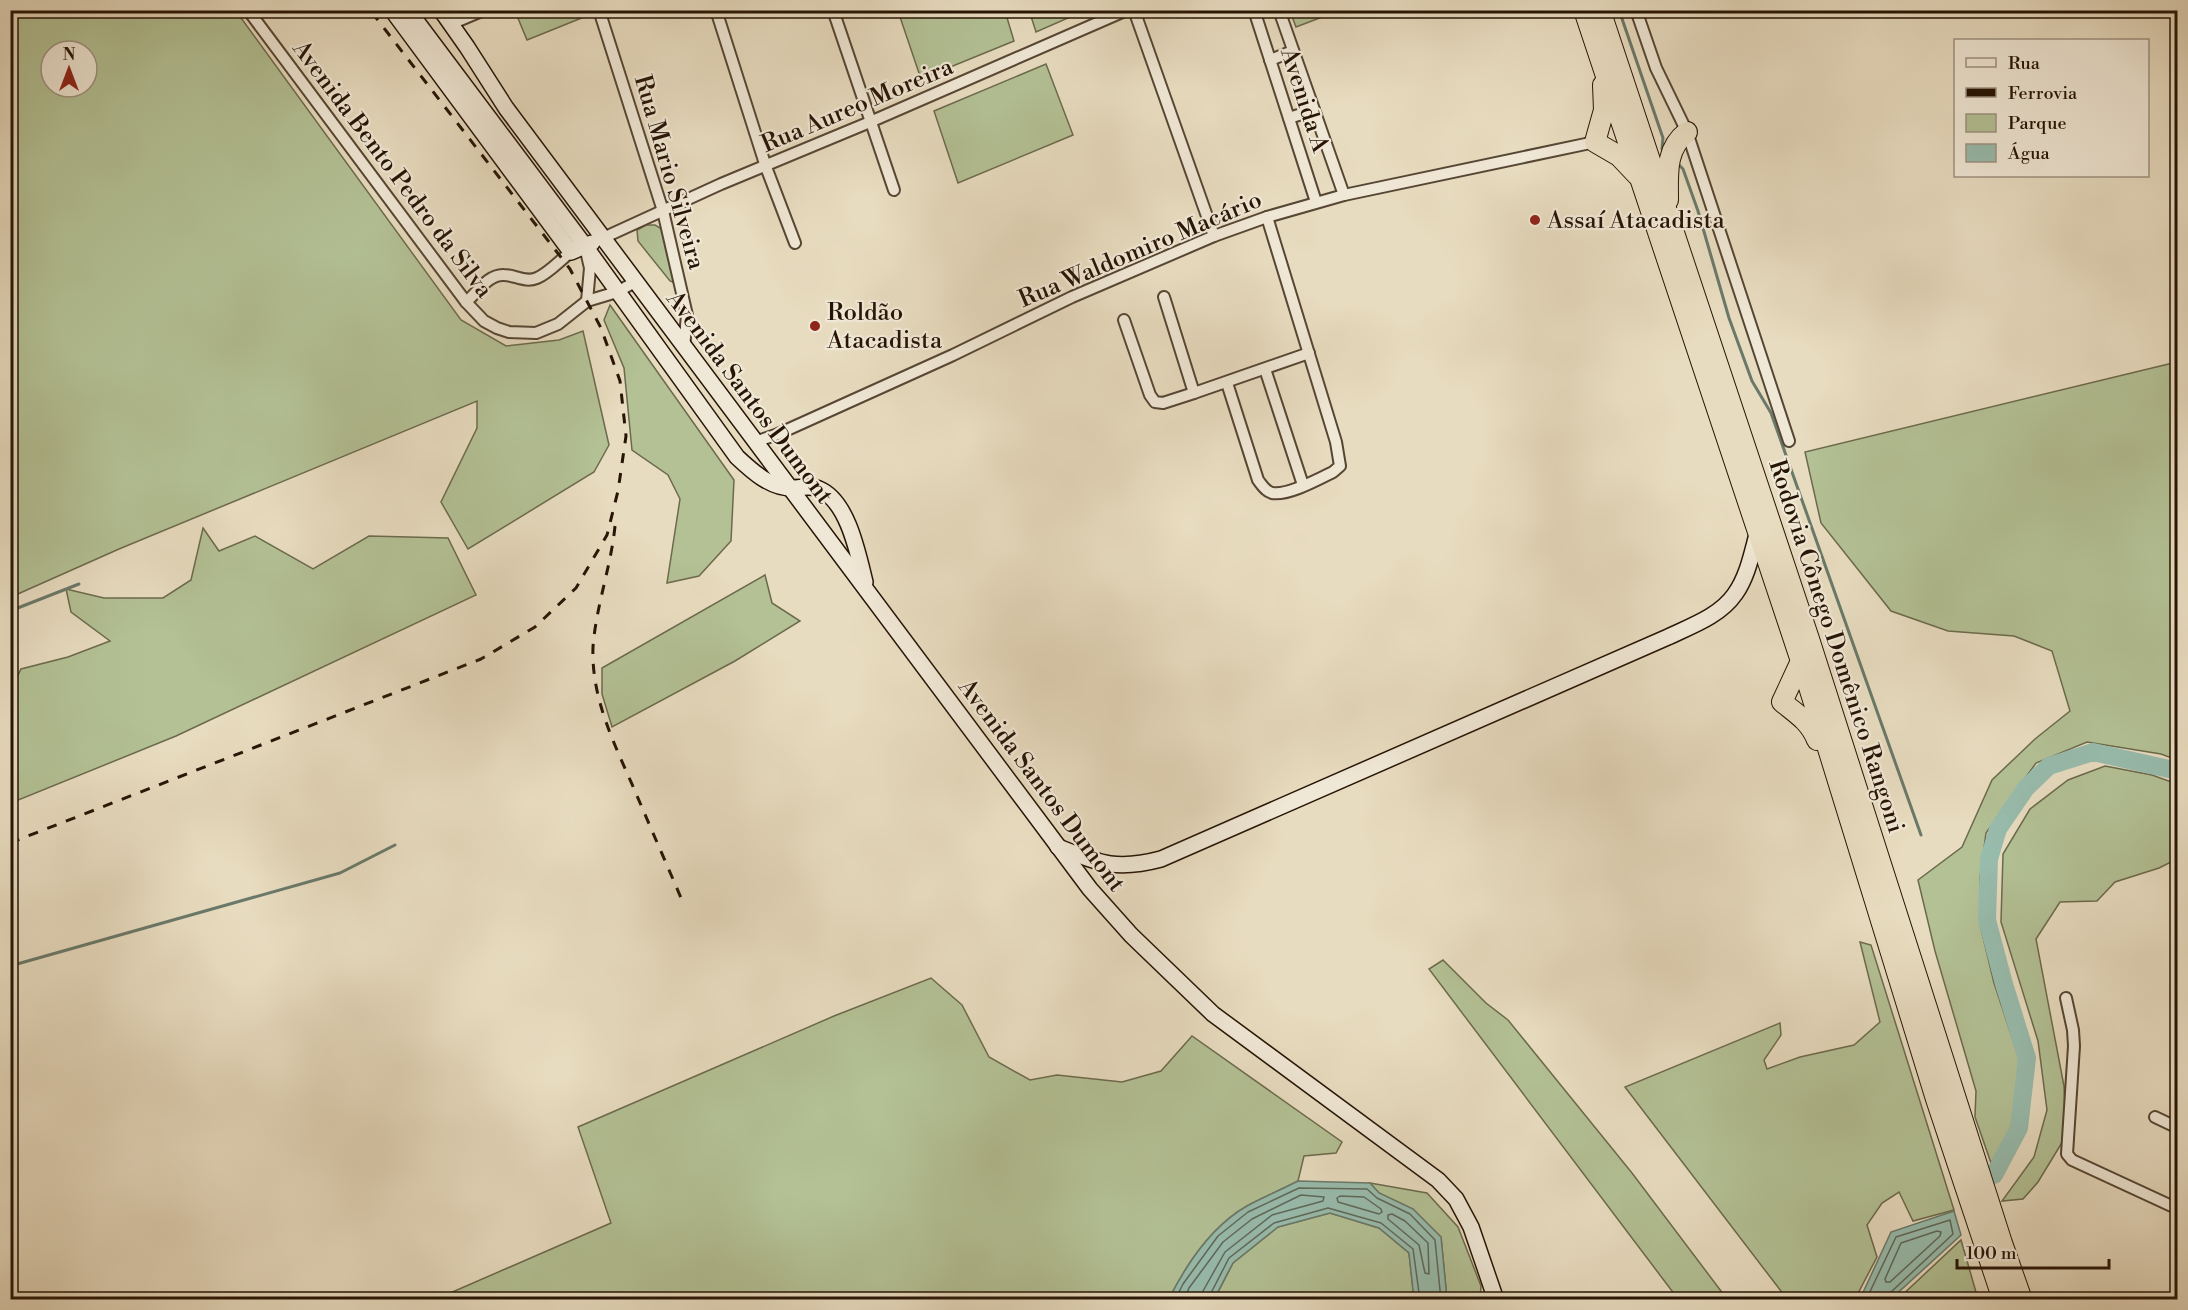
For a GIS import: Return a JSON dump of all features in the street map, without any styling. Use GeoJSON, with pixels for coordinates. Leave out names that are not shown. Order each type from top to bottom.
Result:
{"type":"FeatureCollection","features":[{"type":"Feature","properties":{"kind":"highway","name":"Rodovia Cônego Domênico Rangoni"},"geometry":{"type":"LineString","coordinates":[[1584,10],[1801,661],[1852,825],[1945,1096],[1993,1246],[2003,1299]]}},
{"type":"Feature","properties":{"kind":"highway","name":"Rodovia Cônego Domênico Rangoni"},"geometry":{"type":"LineString","coordinates":[[1600,10],[1806,628],[1945,1096]]}},
{"type":"Feature","properties":{"kind":"highway"},"geometry":{"type":"LineString","coordinates":[[1601,60],[1604,110],[1595,142],[1619,156],[1641,180]]}},
{"type":"Feature","properties":{"kind":"highway"},"geometry":{"type":"LineString","coordinates":[[1669,217],[1669,163],[1676,142],[1688,132]]}},
{"type":"Feature","properties":{"kind":"highway"},"geometry":{"type":"LineString","coordinates":[[1801,661],[1782,702],[1810,725],[1843,816],[1852,825]]}},
{"type":"Feature","properties":{"kind":"highway","name":"Rodovia Cônego Domênico Rangoni"},"geometry":{"type":"LineString","coordinates":[[1993,1246],[2022,1299]]}},
{"type":"Feature","properties":{"kind":"main road"},"geometry":{"type":"LineString","coordinates":[[392,10],[578,249],[617,292],[737,457],[759,477],[789,488],[821,489],[831,497],[851,530],[868,590]]}},
{"type":"Feature","properties":{"kind":"main road"},"geometry":{"type":"LineString","coordinates":[[408,10],[578,249]]}},
{"type":"Feature","properties":{"kind":"main road","name":"Avenida Santos Dumont"},"geometry":{"type":"LineString","coordinates":[[441,10],[506,108],[1090,889],[1213,1014],[1438,1180],[1456,1199],[1471,1227],[1496,1299]]}},
{"type":"Feature","properties":{"kind":"main road"},"geometry":{"type":"LineString","coordinates":[[578,249],[603,238]]}},
{"type":"Feature","properties":{"kind":"main road"},"geometry":{"type":"LineString","coordinates":[[1058,847],[1104,864],[1134,865],[1161,859],[1668,637],[1706,618],[1728,603],[1741,583],[1758,531]]}},
{"type":"Feature","properties":{"kind":"street","name":"Avenida Bento Pedro da Silva"},"geometry":{"type":"LineString","coordinates":[[248,10],[466,302],[484,321],[509,332],[536,333],[558,324],[587,301],[617,292],[635,282]]}},
{"type":"Feature","properties":{"kind":"street","name":"Rua Mario Silveira"},"geometry":{"type":"LineString","coordinates":[[599,10],[663,211],[687,315],[684,348]]}},
{"type":"Feature","properties":{"kind":"street"},"geometry":{"type":"LineString","coordinates":[[716,10],[766,167],[795,243]]}},
{"type":"Feature","properties":{"kind":"street"},"geometry":{"type":"LineString","coordinates":[[833,10],[894,190]]}},
{"type":"Feature","properties":{"kind":"street","name":"Rua Aureo Moreira"},"geometry":{"type":"LineString","coordinates":[[603,238],[1127,10]]}},
{"type":"Feature","properties":{"kind":"street"},"geometry":{"type":"LineString","coordinates":[[1134,10],[1214,236]]}},
{"type":"Feature","properties":{"kind":"street","name":"Avenida A"},"geometry":{"type":"LineString","coordinates":[[1254,10],[1316,202]]}},
{"type":"Feature","properties":{"kind":"street","name":"Avenida A"},"geometry":{"type":"LineString","coordinates":[[1279,10],[1344,195]]}},
{"type":"Feature","properties":{"kind":"street"},"geometry":{"type":"LineString","coordinates":[[1636,10],[1656,68],[1688,132],[1789,441]]}},
{"type":"Feature","properties":{"kind":"street"},"geometry":{"type":"LineString","coordinates":[[452,24],[481,11]]}},
{"type":"Feature","properties":{"kind":"street"},"geometry":{"type":"LineString","coordinates":[[1270,60],[1293,51]]}},
{"type":"Feature","properties":{"kind":"street"},"geometry":{"type":"LineString","coordinates":[[1289,118],[1314,110]]}},
{"type":"Feature","properties":{"kind":"street","name":"Rua Waldomiro Macário"},"geometry":{"type":"LineString","coordinates":[[755,442],[953,355],[1072,297],[1214,236],[1267,217],[1344,195],[1595,142]]}},
{"type":"Feature","properties":{"kind":"street"},"geometry":{"type":"LineString","coordinates":[[1227,383],[1258,480],[1265,490],[1282,493],[1334,472],[1340,466],[1336,442],[1267,217]]}},
{"type":"Feature","properties":{"kind":"street"},"geometry":{"type":"LineString","coordinates":[[466,302],[493,278],[503,274],[520,280],[536,279],[578,249],[590,268],[587,301]]}},
{"type":"Feature","properties":{"kind":"street"},"geometry":{"type":"LineString","coordinates":[[1164,297],[1194,393]]}},
{"type":"Feature","properties":{"kind":"street"},"geometry":{"type":"LineString","coordinates":[[1124,320],[1150,395],[1155,402],[1163,404],[1309,353]]}},
{"type":"Feature","properties":{"kind":"street"},"geometry":{"type":"LineString","coordinates":[[1265,369],[1303,485]]}},
{"type":"Feature","properties":{"kind":"street"},"geometry":{"type":"LineString","coordinates":[[2066,998],[2074,1046],[2067,1154],[2072,1160],[2178,1209]]}},
{"type":"Feature","properties":{"kind":"street"},"geometry":{"type":"LineString","coordinates":[[2155,1117],[2178,1128]]}},
{"type":"Feature","properties":{"kind":"green space"},"geometry":{"type":"Polygon","coordinates":[[[11,10],[236,11],[461,320],[506,346],[559,340],[583,331],[609,445],[594,472],[468,549],[441,502],[477,428],[477,401],[119,549],[11,597],[11,10]]]}},
{"type":"Feature","properties":{"kind":"green space"},"geometry":{"type":"Polygon","coordinates":[[[1029,10],[1084,10],[1084,11],[1036,32],[1029,10]]]}},
{"type":"Feature","properties":{"kind":"green space"},"geometry":{"type":"Polygon","coordinates":[[[515,11],[582,11],[584,17],[527,40],[515,11]]]}},
{"type":"Feature","properties":{"kind":"green space"},"geometry":{"type":"Polygon","coordinates":[[[898,11],[1005,11],[1014,41],[921,79],[898,11]]]}},
{"type":"Feature","properties":{"kind":"green space"},"geometry":{"type":"Polygon","coordinates":[[[1290,11],[1338,11],[1296,27],[1290,11]]]}},
{"type":"Feature","properties":{"kind":"green space"},"geometry":{"type":"Polygon","coordinates":[[[1046,64],[1073,135],[958,183],[934,111],[1046,64]]]}},
{"type":"Feature","properties":{"kind":"green space"},"geometry":{"type":"Polygon","coordinates":[[[646,225],[655,225],[662,229],[675,283],[670,281],[638,241],[637,230],[646,225]]]}},
{"type":"Feature","properties":{"kind":"green space"},"geometry":{"type":"Polygon","coordinates":[[[610,305],[734,480],[731,541],[699,576],[667,583],[680,499],[668,475],[632,450],[624,368],[604,320],[610,305]]]}},
{"type":"Feature","properties":{"kind":"green space"},"geometry":{"type":"Polygon","coordinates":[[[2177,362],[2177,760],[2161,754],[2087,742],[2036,763],[1986,833],[1980,878],[1981,929],[1994,983],[2019,1058],[2021,1082],[2017,1122],[1991,1163],[1975,1117],[1976,1091],[1935,951],[1918,880],[1962,847],[1992,780],[2035,739],[2070,711],[2052,651],[2014,636],[1948,631],[1891,611],[1821,523],[1805,452],[2177,362]]]}},
{"type":"Feature","properties":{"kind":"green space"},"geometry":{"type":"Polygon","coordinates":[[[203,528],[219,551],[255,536],[313,569],[369,536],[448,538],[476,595],[176,736],[11,803],[11,690],[21,669],[68,657],[110,641],[71,612],[66,589],[104,598],[163,598],[191,580],[203,528]]]}},
{"type":"Feature","properties":{"kind":"green space"},"geometry":{"type":"Polygon","coordinates":[[[765,575],[772,603],[800,621],[735,661],[612,727],[602,694],[602,668],[765,575]]]}},
{"type":"Feature","properties":{"kind":"green space"},"geometry":{"type":"Polygon","coordinates":[[[2105,766],[2152,775],[2177,784],[2177,859],[2159,868],[2115,882],[2097,901],[2060,902],[2036,939],[2064,1086],[2066,1136],[2038,1182],[2023,1199],[2002,1201],[2034,1157],[2047,1110],[2038,1041],[2001,922],[2003,854],[2030,809],[2068,780],[2105,766]]]}},
{"type":"Feature","properties":{"kind":"green space"},"geometry":{"type":"Polygon","coordinates":[[[1860,942],[1871,945],[1954,1210],[1913,1221],[1899,1192],[1882,1203],[1867,1225],[1877,1257],[1855,1299],[1787,1299],[1625,1087],[1780,1023],[1781,1035],[1764,1060],[1767,1069],[1800,1057],[1854,1045],[1880,1022],[1860,942]]]}},
{"type":"Feature","properties":{"kind":"green space"},"geometry":{"type":"Polygon","coordinates":[[[1443,960],[1486,1003],[1508,1020],[1632,1173],[1727,1299],[1678,1299],[1429,969],[1443,960]]]}},
{"type":"Feature","properties":{"kind":"green space"},"geometry":{"type":"Polygon","coordinates":[[[931,978],[962,1005],[989,1057],[1030,1080],[1057,1075],[1122,1082],[1161,1071],[1192,1036],[1342,1142],[1336,1153],[1304,1156],[1298,1181],[1247,1206],[1222,1224],[1201,1247],[1169,1299],[434,1300],[611,1223],[578,1127],[834,1016],[931,978]]]}},
{"type":"Feature","properties":{"kind":"green space"},"geometry":{"type":"Polygon","coordinates":[[[1370,1183],[1427,1193],[1458,1227],[1481,1286],[1480,1299],[1447,1299],[1441,1237],[1413,1209],[1379,1193],[1370,1183]]]}},
{"type":"Feature","properties":{"kind":"green space"},"geometry":{"type":"Polygon","coordinates":[[[1330,1213],[1379,1228],[1409,1253],[1414,1299],[1214,1300],[1233,1263],[1278,1227],[1330,1213]]]}},
{"type":"Feature","properties":{"kind":"green space"},"geometry":{"type":"Polygon","coordinates":[[[1961,1240],[1978,1299],[1898,1299],[1961,1240]]]}},
{"type":"Feature","properties":{"kind":"water"},"geometry":{"type":"Polygon","coordinates":[[[1298,1181],[1370,1183],[1379,1193],[1413,1209],[1441,1237],[1447,1299],[1414,1299],[1409,1253],[1379,1228],[1330,1213],[1278,1227],[1233,1263],[1214,1299],[1169,1299],[1201,1247],[1222,1224],[1247,1206],[1298,1181]]]}},
{"type":"Feature","properties":{"kind":"water"},"geometry":{"type":"Polygon","coordinates":[[[1954,1211],[1961,1235],[1891,1299],[1860,1299],[1891,1232],[1954,1211]]]}},
{"type":"Feature","properties":{"kind":"waterway"},"geometry":{"type":"LineString","coordinates":[[1619,10],[1663,138],[1662,149],[1664,151]]}},
{"type":"Feature","properties":{"kind":"waterway"},"geometry":{"type":"LineString","coordinates":[[1677,163],[1683,169],[1698,211],[1729,318],[1752,381],[1771,413],[1921,835]]}},
{"type":"Feature","properties":{"kind":"waterway"},"geometry":{"type":"LineString","coordinates":[[10,611],[79,584]]}},
{"type":"Feature","properties":{"kind":"waterway"},"geometry":{"type":"LineString","coordinates":[[1994,1175],[2019,1128],[2027,1058],[1987,920],[1989,859],[1998,829],[2026,788],[2049,766],[2093,752],[2178,771]]}},
{"type":"Feature","properties":{"kind":"waterway"},"geometry":{"type":"LineString","coordinates":[[10,966],[340,873],[395,845]]}},
{"type":"Feature","properties":{"kind":"railway"},"geometry":{"type":"LineString","coordinates":[[10,843],[481,659],[535,627],[576,588],[607,535],[618,491],[626,436],[620,381],[601,328],[570,269],[370,10]]}},
{"type":"Feature","properties":{"kind":"railway"},"geometry":{"type":"LineString","coordinates":[[615,526],[593,647],[596,685],[612,739],[684,905]]}},
{"type":"Feature","properties":{"kind":"place","name":"Assaí Atacadista"},"geometry":{"type":"Point","coordinates":[1535,220]}},
{"type":"Feature","properties":{"kind":"place","name":"Roldão Atacadista"},"geometry":{"type":"Point","coordinates":[815,326]}}]}
